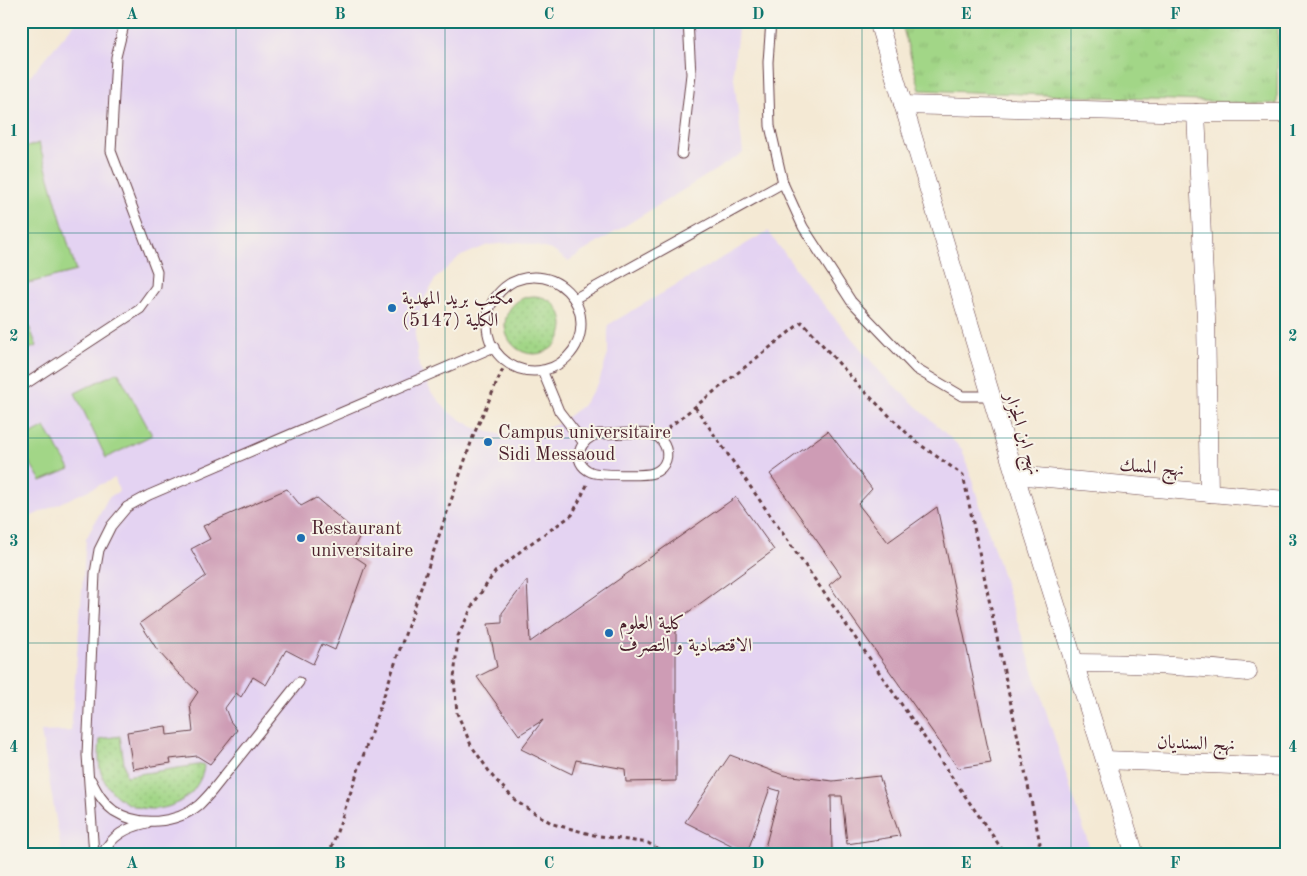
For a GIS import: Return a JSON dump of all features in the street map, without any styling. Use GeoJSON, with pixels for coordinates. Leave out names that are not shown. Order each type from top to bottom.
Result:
{"type":"FeatureCollection","features":[{"type":"Feature","properties":{"kind":"street","name":"نهج ابن الجزار"},"geometry":{"type":"LineString","coordinates":[[878,21],[1014,475],[1135,855]]}},
{"type":"Feature","properties":{"kind":"street"},"geometry":{"type":"LineString","coordinates":[[903,105],[1196,113],[1286,113]]}},
{"type":"Feature","properties":{"kind":"street"},"geometry":{"type":"LineString","coordinates":[[1196,113],[1206,318],[1209,492]]}},
{"type":"Feature","properties":{"kind":"street","name":"نهج المسك"},"geometry":{"type":"LineString","coordinates":[[1014,475],[1286,500]]}},
{"type":"Feature","properties":{"kind":"street"},"geometry":{"type":"LineString","coordinates":[[1075,663],[1173,665],[1248,672]]}},
{"type":"Feature","properties":{"kind":"street","name":"نهج السنديان"},"geometry":{"type":"LineString","coordinates":[[1105,760],[1286,766]]}},
{"type":"Feature","properties":{"kind":"lane"},"geometry":{"type":"LineString","coordinates":[[21,387],[140,309],[156,287],[158,272],[111,151],[116,56],[126,21]]}},
{"type":"Feature","properties":{"kind":"lane"},"geometry":{"type":"LineString","coordinates":[[682,154],[691,74],[688,21]]}},
{"type":"Feature","properties":{"kind":"lane"},"geometry":{"type":"LineString","coordinates":[[771,21],[768,62],[770,126],[783,182],[803,227],[851,301],[916,369],[962,396],[990,396]]}},
{"type":"Feature","properties":{"kind":"lane"},"geometry":{"type":"LineString","coordinates":[[574,298],[783,182]]}},
{"type":"Feature","properties":{"kind":"lane"},"geometry":{"type":"LineString","coordinates":[[536,277],[551,280],[564,288],[574,298],[580,313],[581,330],[576,345],[567,358],[553,367],[537,371],[521,369],[506,362],[496,352],[489,338],[487,323],[490,308],[497,296],[508,285],[521,279],[536,277]]}},
{"type":"Feature","properties":{"kind":"lane"},"geometry":{"type":"LineString","coordinates":[[94,855],[87,755],[94,573],[99,550],[111,526],[127,507],[149,495],[494,347]]}},
{"type":"Feature","properties":{"kind":"lane"},"geometry":{"type":"LineString","coordinates":[[542,370],[559,411],[583,442]]}},
{"type":"Feature","properties":{"kind":"lane"},"geometry":{"type":"LineString","coordinates":[[599,434],[647,434],[657,437],[663,442],[667,454],[663,466],[647,474],[593,473],[580,460],[579,454],[583,442],[587,438],[599,434]]}},
{"type":"Feature","properties":{"kind":"lane"},"geometry":{"type":"LineString","coordinates":[[102,855],[107,844],[115,836],[130,827],[176,818],[198,806],[299,682]]}},
{"type":"Feature","properties":{"kind":"lane"},"geometry":{"type":"LineString","coordinates":[[87,755],[89,776],[98,795],[108,805],[133,819],[154,821]]}},
{"type":"Feature","properties":{"kind":"path"},"geometry":{"type":"LineString","coordinates":[[657,437],[802,322],[860,387],[915,441],[963,475],[1040,844],[1023,855]]}},
{"type":"Feature","properties":{"kind":"path"},"geometry":{"type":"LineString","coordinates":[[329,855],[474,434],[506,362]]}},
{"type":"Feature","properties":{"kind":"path"},"geometry":{"type":"LineString","coordinates":[[694,407],[1006,855]]}},
{"type":"Feature","properties":{"kind":"path"},"geometry":{"type":"LineString","coordinates":[[593,473],[572,514],[527,546],[495,572],[474,603],[458,636],[454,679],[457,713],[472,745],[492,777],[517,802],[553,824],[594,835],[648,843],[669,855]]}},
{"type":"Feature","properties":{"kind":"shaded area","name":"Campus universitaire Sidi Messaoud"},"geometry":{"type":"Polygon","coordinates":[[[77,21],[739,21],[733,71],[743,153],[568,261],[552,250],[520,242],[488,245],[459,257],[436,278],[421,305],[415,335],[419,366],[431,392],[450,413],[475,428],[502,435],[531,433],[558,424],[582,406],[599,382],[608,354],[608,325],[768,231],[812,291],[883,375],[962,449],[1092,855],[62,855],[41,732],[71,731],[86,539],[108,498],[119,491],[115,478],[21,521],[21,87],[77,21]]]}},
{"type":"Feature","properties":{"kind":"green space"},"geometry":{"type":"Polygon","coordinates":[[[901,21],[1278,21],[1277,104],[920,90],[901,21]]]}},
{"type":"Feature","properties":{"kind":"green space"},"geometry":{"type":"Polygon","coordinates":[[[39,143],[76,271],[21,285],[21,149],[39,143]]]}},
{"type":"Feature","properties":{"kind":"green space"},"geometry":{"type":"Polygon","coordinates":[[[528,296],[540,296],[555,304],[563,319],[563,331],[555,346],[540,354],[528,354],[513,346],[505,331],[505,319],[513,304],[528,296]]]}},
{"type":"Feature","properties":{"kind":"green space"},"geometry":{"type":"Polygon","coordinates":[[[26,319],[37,346],[21,352],[21,322],[26,319]]]}},
{"type":"Feature","properties":{"kind":"green space"},"geometry":{"type":"Polygon","coordinates":[[[118,372],[152,435],[106,458],[75,393],[118,372]]]}},
{"type":"Feature","properties":{"kind":"green space"},"geometry":{"type":"Polygon","coordinates":[[[45,427],[70,469],[41,481],[21,448],[21,440],[45,427]]]}},
{"type":"Feature","properties":{"kind":"green space"},"geometry":{"type":"Polygon","coordinates":[[[120,736],[126,776],[204,764],[202,776],[192,792],[181,801],[168,807],[155,809],[141,808],[129,804],[117,796],[108,786],[99,765],[100,739],[120,736]]]}},
{"type":"Feature","properties":{"kind":"building"},"geometry":{"type":"Polygon","coordinates":[[[828,431],[872,489],[858,504],[888,542],[937,507],[991,763],[958,768],[829,585],[841,575],[770,474],[828,431]]]}},
{"type":"Feature","properties":{"kind":"building"},"geometry":{"type":"Polygon","coordinates":[[[287,489],[301,506],[316,498],[360,535],[351,554],[366,564],[335,650],[322,644],[313,664],[286,650],[266,685],[253,677],[241,697],[236,693],[225,708],[230,721],[237,730],[210,764],[197,756],[170,759],[171,763],[133,769],[127,732],[166,726],[167,735],[193,732],[190,704],[198,692],[158,651],[140,623],[206,576],[191,549],[210,539],[203,526],[287,489]]]}},
{"type":"Feature","properties":{"kind":"building","name":"كلية العلوم الاقتصادية و التصرف"},"geometry":{"type":"Polygon","coordinates":[[[736,497],[774,550],[676,621],[676,781],[626,782],[625,769],[576,760],[572,774],[521,749],[543,720],[519,735],[477,677],[497,667],[488,624],[502,623],[502,613],[527,580],[530,642],[736,497]]]}},
{"type":"Feature","properties":{"kind":"building"},"geometry":{"type":"Polygon","coordinates":[[[730,755],[783,775],[833,781],[879,776],[900,836],[847,844],[842,796],[831,796],[832,855],[763,855],[780,791],[770,788],[747,853],[685,822],[730,755]]]}},
{"type":"Feature","properties":{"kind":"railway"},"geometry":{"type":"LineString","coordinates":[[21,26],[25,21]]}},
{"type":"Feature","properties":{"kind":"place","name":"مكتب بريد المهدية الكلية (5147)"},"geometry":{"type":"Point","coordinates":[392,308]}},
{"type":"Feature","properties":{"kind":"place","name":"Campus universitaire Sidi Messaoud"},"geometry":{"type":"Point","coordinates":[488,442]}},
{"type":"Feature","properties":{"kind":"place","name":"Restaurant universitaire"},"geometry":{"type":"Point","coordinates":[301,538]}},
{"type":"Feature","properties":{"kind":"place","name":"كلية العلوم الاقتصادية و التصرف"},"geometry":{"type":"Point","coordinates":[609,633]}}]}
